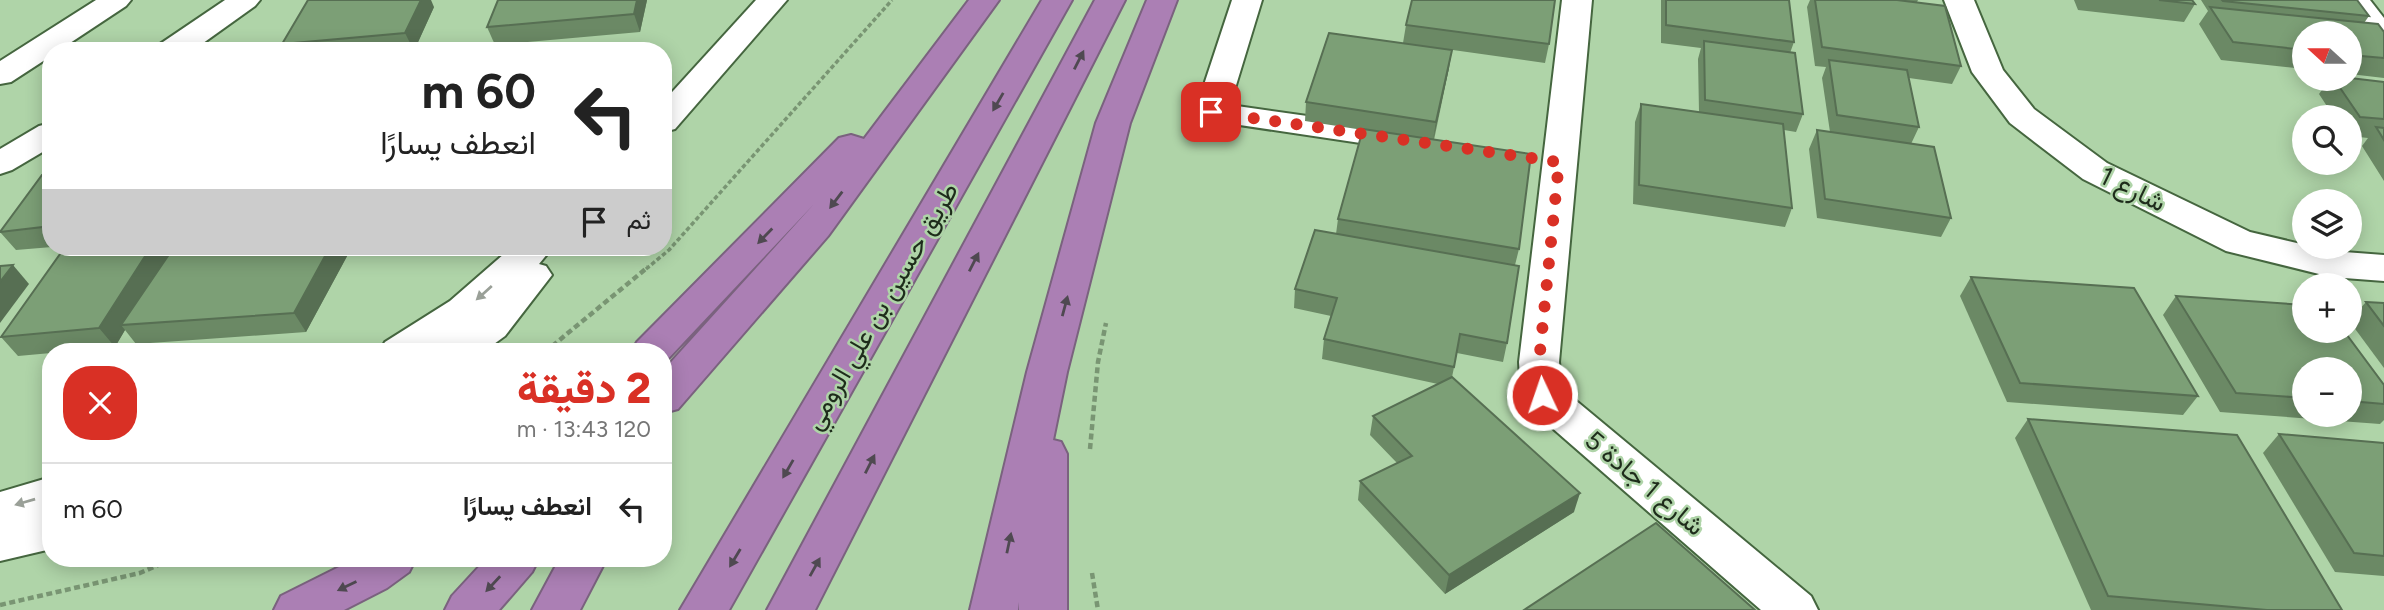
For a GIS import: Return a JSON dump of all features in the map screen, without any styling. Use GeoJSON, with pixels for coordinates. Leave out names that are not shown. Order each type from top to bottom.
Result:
{"type":"FeatureCollection","features":[{"type":"Feature","properties":{"kind":"highway","name":"طريق حسين بن علي الرومي"},"geometry":{"type":"LineString","coordinates":[[704,610],[1057,0]]}},
{"type":"Feature","properties":{"kind":"highway"},"geometry":{"type":"LineString","coordinates":[[791,610],[1110,0]]}},
{"type":"Feature","properties":{"kind":"highway"},"geometry":{"type":"LineString","coordinates":[[995,610],[1047,372],[1113,123],[1162,0]]}},
{"type":"Feature","properties":{"kind":"highway"},"geometry":{"type":"LineString","coordinates":[[660,343],[974,13]]}},
{"type":"Feature","properties":{"kind":"highway"},"geometry":{"type":"LineString","coordinates":[[672,388],[815,228],[974,13]]}},
{"type":"Feature","properties":{"kind":"highway"},"geometry":{"type":"LineString","coordinates":[[672,402],[693,366]]}},
{"type":"Feature","properties":{"kind":"highway"},"geometry":{"type":"LineString","coordinates":[[1043,610],[1047,372]]}},
{"type":"Feature","properties":{"kind":"highway"},"geometry":{"type":"LineString","coordinates":[[298,610],[381,567]]}},
{"type":"Feature","properties":{"kind":"highway"},"geometry":{"type":"LineString","coordinates":[[469,610],[508,567]]}},
{"type":"Feature","properties":{"kind":"highway"},"geometry":{"type":"LineString","coordinates":[[556,610],[579,567]]}},
{"type":"Feature","properties":{"kind":"street"},"geometry":{"type":"LineString","coordinates":[[51,42],[116,0]]}},
{"type":"Feature","properties":{"kind":"street"},"geometry":{"type":"LineString","coordinates":[[184,42],[245,0]]}},
{"type":"Feature","properties":{"kind":"street"},"geometry":{"type":"LineString","coordinates":[[672,112],[772,0]]}},
{"type":"Feature","properties":{"kind":"street"},"geometry":{"type":"LineString","coordinates":[[1247,0],[1211,112],[1438,145]]}},
{"type":"Feature","properties":{"kind":"street","name":"شارع 1 جادة 5"},"geometry":{"type":"LineString","coordinates":[[1577,0],[1546,160],[1539,362],[1542,395],[1794,610]]}},
{"type":"Feature","properties":{"kind":"street","name":"شارع 1"},"geometry":{"type":"LineString","coordinates":[[1959,0],[1988,72],[2022,116],[2095,171],[2239,242],[2331,264],[2384,268]]}},
{"type":"Feature","properties":{"kind":"street"},"geometry":{"type":"LineString","coordinates":[[2355,0],[2384,38]]}},
{"type":"Feature","properties":{"kind":"street"},"geometry":{"type":"LineString","coordinates":[[0,75],[42,48]]}},
{"type":"Feature","properties":{"kind":"street"},"geometry":{"type":"LineString","coordinates":[[0,163],[42,138]]}},
{"type":"Feature","properties":{"kind":"street"},"geometry":{"type":"LineString","coordinates":[[414,343],[464,310],[525,256]]}},
{"type":"Feature","properties":{"kind":"street"},"geometry":{"type":"LineString","coordinates":[[467,343],[491,326],[549,256]]}},
{"type":"Feature","properties":{"kind":"street"},"geometry":{"type":"LineString","coordinates":[[0,510],[42,498]]}},
{"type":"Feature","properties":{"kind":"street"},"geometry":{"type":"LineString","coordinates":[[0,542],[42,532]]}},
{"type":"Feature","properties":{"kind":"path"},"geometry":{"type":"LineString","coordinates":[[672,247],[892,0]]}},
{"type":"Feature","properties":{"kind":"path"},"geometry":{"type":"LineString","coordinates":[[556,343],[662,256]]}},
{"type":"Feature","properties":{"kind":"path"},"geometry":{"type":"LineString","coordinates":[[1089,458],[1098,362],[1106,322]]}},
{"type":"Feature","properties":{"kind":"path"},"geometry":{"type":"LineString","coordinates":[[0,605],[141,573],[154,567]]}},
{"type":"Feature","properties":{"kind":"path"},"geometry":{"type":"LineString","coordinates":[[1092,569],[1098,610]]}},
{"type":"Feature","properties":{"kind":"building"},"geometry":{"type":"Polygon","coordinates":[[[308,0],[421,0],[405,33],[283,42],[308,0]]]}},
{"type":"Feature","properties":{"kind":"building"},"geometry":{"type":"Polygon","coordinates":[[[498,0],[637,0],[634,14],[487,27],[498,0]]]}},
{"type":"Feature","properties":{"kind":"building"},"geometry":{"type":"Polygon","coordinates":[[[1412,0],[1555,0],[1549,44],[1406,25],[1412,0]]]}},
{"type":"Feature","properties":{"kind":"building"},"geometry":{"type":"Polygon","coordinates":[[[1666,0],[1789,0],[1794,42],[1666,25],[1666,0]]]}},
{"type":"Feature","properties":{"kind":"building"},"geometry":{"type":"Polygon","coordinates":[[[1815,0],[1897,0],[1945,6],[1961,66],[1822,47],[1815,0]]]}},
{"type":"Feature","properties":{"kind":"building"},"geometry":{"type":"Polygon","coordinates":[[[2159,0],[2192,0],[2195,4],[2159,0]]]}},
{"type":"Feature","properties":{"kind":"building"},"geometry":{"type":"Polygon","coordinates":[[[2357,0],[2369,16],[2223,1],[2357,0]]]}},
{"type":"Feature","properties":{"kind":"building"},"geometry":{"type":"Polygon","coordinates":[[[2210,7],[2348,21],[2292,21],[2292,49],[2233,42],[2210,7]]]}},
{"type":"Feature","properties":{"kind":"building"},"geometry":{"type":"Polygon","coordinates":[[[2362,22],[2378,24],[2384,32],[2384,58],[2362,56],[2362,22]]]}},
{"type":"Feature","properties":{"kind":"building"},"geometry":{"type":"Polygon","coordinates":[[[1329,33],[1452,50],[1436,122],[1306,102],[1329,33]]]}},
{"type":"Feature","properties":{"kind":"building"},"geometry":{"type":"Polygon","coordinates":[[[1704,41],[1795,53],[1803,114],[1705,100],[1704,41]]]}},
{"type":"Feature","properties":{"kind":"building"},"geometry":{"type":"Polygon","coordinates":[[[1829,60],[1907,70],[1919,127],[1837,115],[1829,60]]]}},
{"type":"Feature","properties":{"kind":"building"},"geometry":{"type":"Polygon","coordinates":[[[2362,79],[2384,82],[2384,119],[2362,117],[2362,105],[2352,105],[2342,91],[2362,91],[2362,79]]]}},
{"type":"Feature","properties":{"kind":"building"},"geometry":{"type":"Polygon","coordinates":[[[1641,104],[1783,124],[1792,208],[1639,185],[1641,104]]]}},
{"type":"Feature","properties":{"kind":"building"},"geometry":{"type":"Polygon","coordinates":[[[2376,127],[2384,128],[2384,140],[2376,127]]]}},
{"type":"Feature","properties":{"kind":"building"},"geometry":{"type":"Polygon","coordinates":[[[1363,129],[1531,154],[1519,249],[1338,219],[1363,129]]]}},
{"type":"Feature","properties":{"kind":"building"},"geometry":{"type":"Polygon","coordinates":[[[1817,130],[1934,147],[1951,218],[1825,199],[1817,130]]]}},
{"type":"Feature","properties":{"kind":"building"},"geometry":{"type":"Polygon","coordinates":[[[42,175],[42,227],[0,232],[42,175]]]}},
{"type":"Feature","properties":{"kind":"building"},"geometry":{"type":"Polygon","coordinates":[[[1315,230],[1519,266],[1507,343],[1460,334],[1454,367],[1324,339],[1337,298],[1295,289],[1315,230]]]}},
{"type":"Feature","properties":{"kind":"building"},"geometry":{"type":"Polygon","coordinates":[[[59,256],[145,256],[99,328],[1,337],[59,256]]]}},
{"type":"Feature","properties":{"kind":"building"},"geometry":{"type":"Polygon","coordinates":[[[168,256],[325,256],[294,313],[121,325],[168,256]]]}},
{"type":"Feature","properties":{"kind":"building"},"geometry":{"type":"Polygon","coordinates":[[[13,265],[0,282],[0,266],[13,265]]]}},
{"type":"Feature","properties":{"kind":"building"},"geometry":{"type":"Polygon","coordinates":[[[1971,277],[2134,288],[2198,396],[2020,383],[1971,277]]]}},
{"type":"Feature","properties":{"kind":"building"},"geometry":{"type":"Polygon","coordinates":[[[2176,296],[2292,304],[2292,343],[2353,343],[2384,385],[2384,404],[2362,402],[2362,357],[2292,357],[2292,397],[2236,393],[2176,296]]]}},
{"type":"Feature","properties":{"kind":"building"},"geometry":{"type":"Polygon","coordinates":[[[2366,302],[2384,303],[2384,326],[2366,302]]]}},
{"type":"Feature","properties":{"kind":"building"},"geometry":{"type":"Polygon","coordinates":[[[1452,377],[1580,493],[1449,575],[1360,481],[1412,456],[1373,416],[1452,377]]]}},
{"type":"Feature","properties":{"kind":"building"},"geometry":{"type":"Polygon","coordinates":[[[2028,419],[2237,435],[2342,610],[2267,610],[2108,596],[2028,419]]]}},
{"type":"Feature","properties":{"kind":"building"},"geometry":{"type":"Polygon","coordinates":[[[2279,434],[2384,443],[2384,556],[2354,553],[2279,434]]]}},
{"type":"Feature","properties":{"kind":"building"},"geometry":{"type":"Polygon","coordinates":[[[1656,523],[1755,610],[1524,610],[1656,523]]]}},
{"type":"Feature","properties":{"kind":"route"},"geometry":{"type":"LineString","coordinates":[[1211,112],[1559,162],[1539,362],[1542,395]]}}]}
